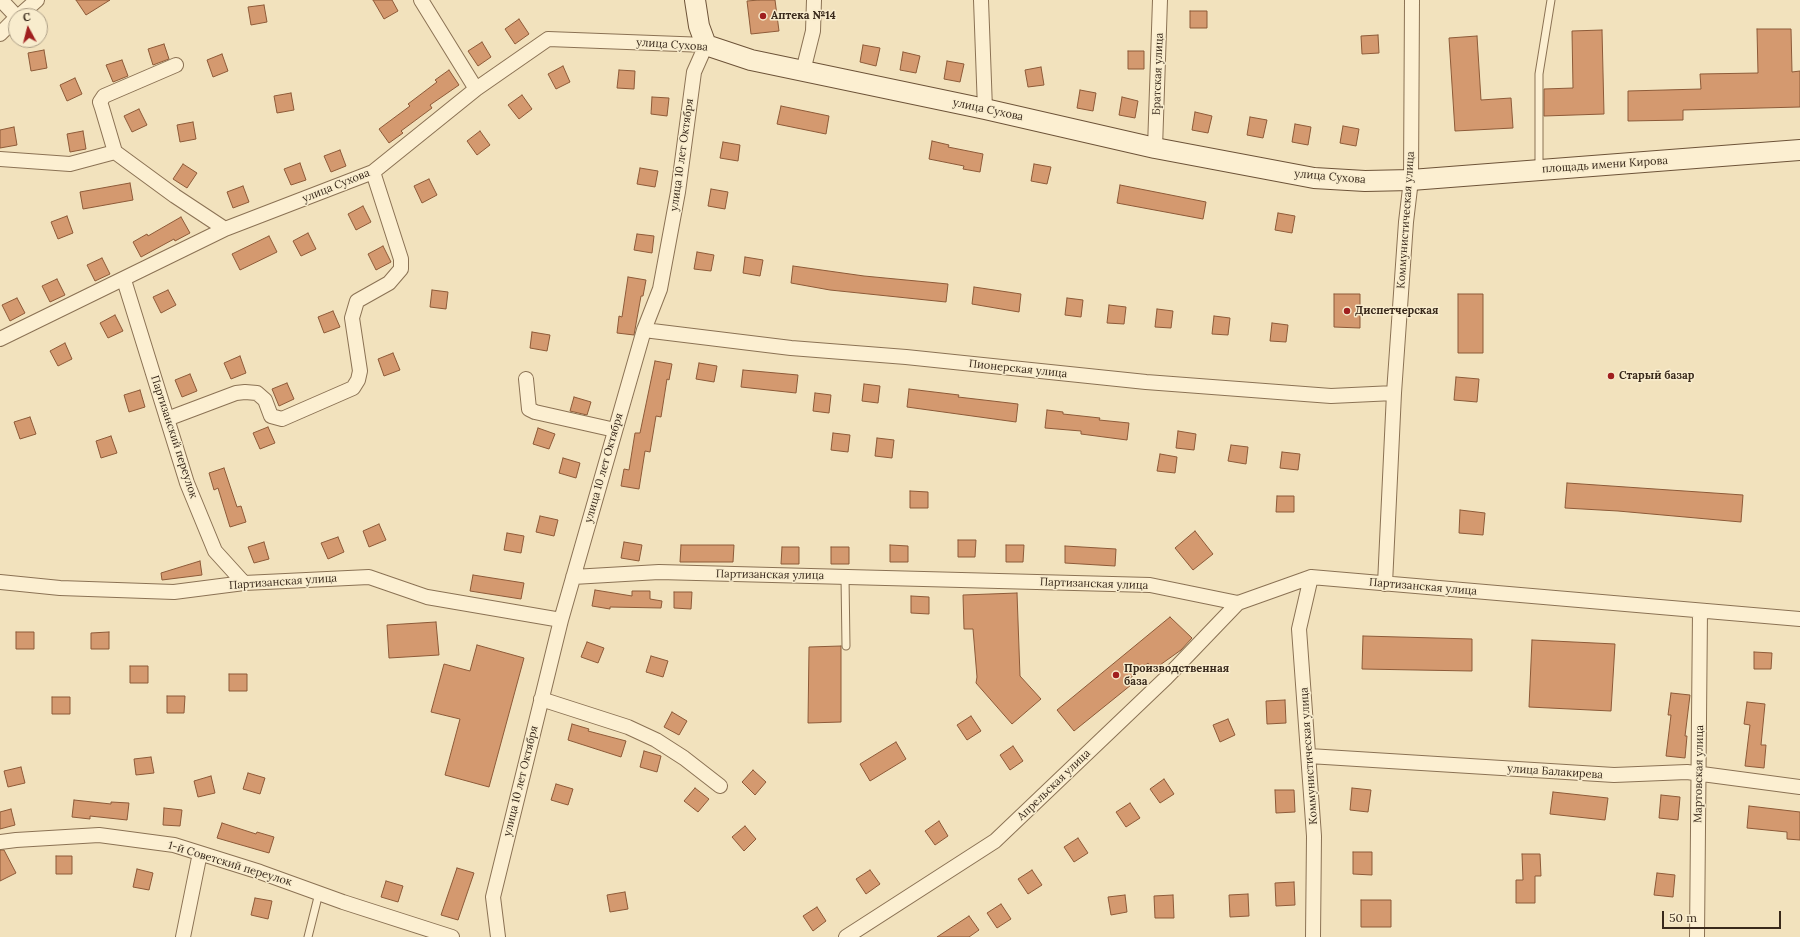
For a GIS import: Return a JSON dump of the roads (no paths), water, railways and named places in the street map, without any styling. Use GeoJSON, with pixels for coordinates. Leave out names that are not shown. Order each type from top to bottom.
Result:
{"type":"FeatureCollection","features":[{"type":"Feature","properties":{"kind":"street"},"geometry":{"type":"LineString","coordinates":[[1,0],[9,8]]}},
{"type":"Feature","properties":{"kind":"street"},"geometry":{"type":"LineString","coordinates":[[28,8],[37,0]]}},
{"type":"Feature","properties":{"kind":"street"},"geometry":{"type":"LineString","coordinates":[[421,0],[476,89]]}},
{"type":"Feature","properties":{"kind":"street"},"geometry":{"type":"LineString","coordinates":[[695,0],[699,26],[706,45]]}},
{"type":"Feature","properties":{"kind":"street"},"geometry":{"type":"LineString","coordinates":[[803,71],[813,31],[814,0]]}},
{"type":"Feature","properties":{"kind":"street"},"geometry":{"type":"LineString","coordinates":[[981,0],[985,109]]}},
{"type":"Feature","properties":{"kind":"street","name":"Братская улица"},"geometry":{"type":"LineString","coordinates":[[1155,148],[1160,0]]}},
{"type":"Feature","properties":{"kind":"street","name":"Коммунистическая улица"},"geometry":{"type":"LineString","coordinates":[[1385,584],[1394,393],[1406,222],[1411,180],[1412,0]]}},
{"type":"Feature","properties":{"kind":"street"},"geometry":{"type":"LineString","coordinates":[[0,34],[8,26]]}},
{"type":"Feature","properties":{"kind":"street","name":"улица Сухова"},"geometry":{"type":"LineString","coordinates":[[0,339],[124,280],[224,229],[373,172],[476,89],[548,39],[706,45],[751,60],[985,109],[1155,148],[1314,178],[1365,181],[1411,180]]}},
{"type":"Feature","properties":{"kind":"street","name":"улица 10 лет Октября"},"geometry":{"type":"LineString","coordinates":[[498,937],[493,897],[572,577],[644,330],[660,289],[678,192],[694,72],[706,45]]}},
{"type":"Feature","properties":{"kind":"street"},"geometry":{"type":"LineString","coordinates":[[176,65],[104,96],[100,102],[115,152],[175,196],[224,229]]}},
{"type":"Feature","properties":{"kind":"street","name":"площадь имени Кирова"},"geometry":{"type":"LineString","coordinates":[[1411,180],[1800,150]]}},
{"type":"Feature","properties":{"kind":"street"},"geometry":{"type":"LineString","coordinates":[[0,159],[70,164],[115,152]]}},
{"type":"Feature","properties":{"kind":"street"},"geometry":{"type":"LineString","coordinates":[[167,419],[236,393],[245,392],[257,393],[265,400],[271,416],[282,419],[353,388],[358,380],[360,371],[352,318],[357,301],[389,284],[402,269],[401,259],[373,172]]}},
{"type":"Feature","properties":{"kind":"street","name":"Партизанский переулок"},"geometry":{"type":"LineString","coordinates":[[124,280],[187,483],[215,551],[244,583]]}},
{"type":"Feature","properties":{"kind":"street","name":"Пионерская улица"},"geometry":{"type":"LineString","coordinates":[[644,330],[791,348],[906,357],[1146,382],[1332,396],[1394,393]]}},
{"type":"Feature","properties":{"kind":"street"},"geometry":{"type":"LineString","coordinates":[[526,379],[529,409],[535,412],[615,430]]}},
{"type":"Feature","properties":{"kind":"street","name":"Партизанская улица"},"geometry":{"type":"LineString","coordinates":[[572,577],[659,572],[1150,584],[1238,603],[1311,577],[1800,619]]}},
{"type":"Feature","properties":{"kind":"street","name":"Партизанская улица"},"geometry":{"type":"LineString","coordinates":[[0,582],[60,588],[174,592],[244,583],[369,577],[427,597],[561,620]]}},
{"type":"Feature","properties":{"kind":"street","name":"Коммунистическая улица"},"geometry":{"type":"LineString","coordinates":[[1311,577],[1300,629],[1314,836],[1314,937]]}},
{"type":"Feature","properties":{"kind":"street","name":"Апрельская улица"},"geometry":{"type":"LineString","coordinates":[[846,937],[995,841],[1166,678],[1238,603]]}},
{"type":"Feature","properties":{"kind":"street","name":"Мартовская улица"},"geometry":{"type":"LineString","coordinates":[[1697,937],[1700,611]]}},
{"type":"Feature","properties":{"kind":"street"},"geometry":{"type":"LineString","coordinates":[[542,699],[628,727],[656,740],[684,758],[720,786]]}},
{"type":"Feature","properties":{"kind":"street","name":"улица Балакирева"},"geometry":{"type":"LineString","coordinates":[[1309,756],[1614,775],[1686,772],[1800,787]]}},
{"type":"Feature","properties":{"kind":"street","name":"1-й Советский переулок"},"geometry":{"type":"LineString","coordinates":[[0,842],[99,834],[174,845],[260,872],[452,937]]}},
{"type":"Feature","properties":{"kind":"street"},"geometry":{"type":"LineString","coordinates":[[183,937],[200,853]]}},
{"type":"Feature","properties":{"kind":"lane"},"geometry":{"type":"LineString","coordinates":[[1539,170],[1540,74],[1551,0]]}},
{"type":"Feature","properties":{"kind":"lane"},"geometry":{"type":"LineString","coordinates":[[845,577],[846,646]]}},
{"type":"Feature","properties":{"kind":"lane"},"geometry":{"type":"LineString","coordinates":[[308,937],[319,893]]}},
{"type":"Feature","properties":{"kind":"place","name":"Аптека №14"},"geometry":{"type":"Point","coordinates":[763,16]}},
{"type":"Feature","properties":{"kind":"place","name":"Диспетчерская"},"geometry":{"type":"Point","coordinates":[1347,311]}},
{"type":"Feature","properties":{"kind":"place","name":"Старый базар"},"geometry":{"type":"Point","coordinates":[1611,376]}},
{"type":"Feature","properties":{"kind":"place","name":"Производственная база"},"geometry":{"type":"Point","coordinates":[1116,675]}}]}
